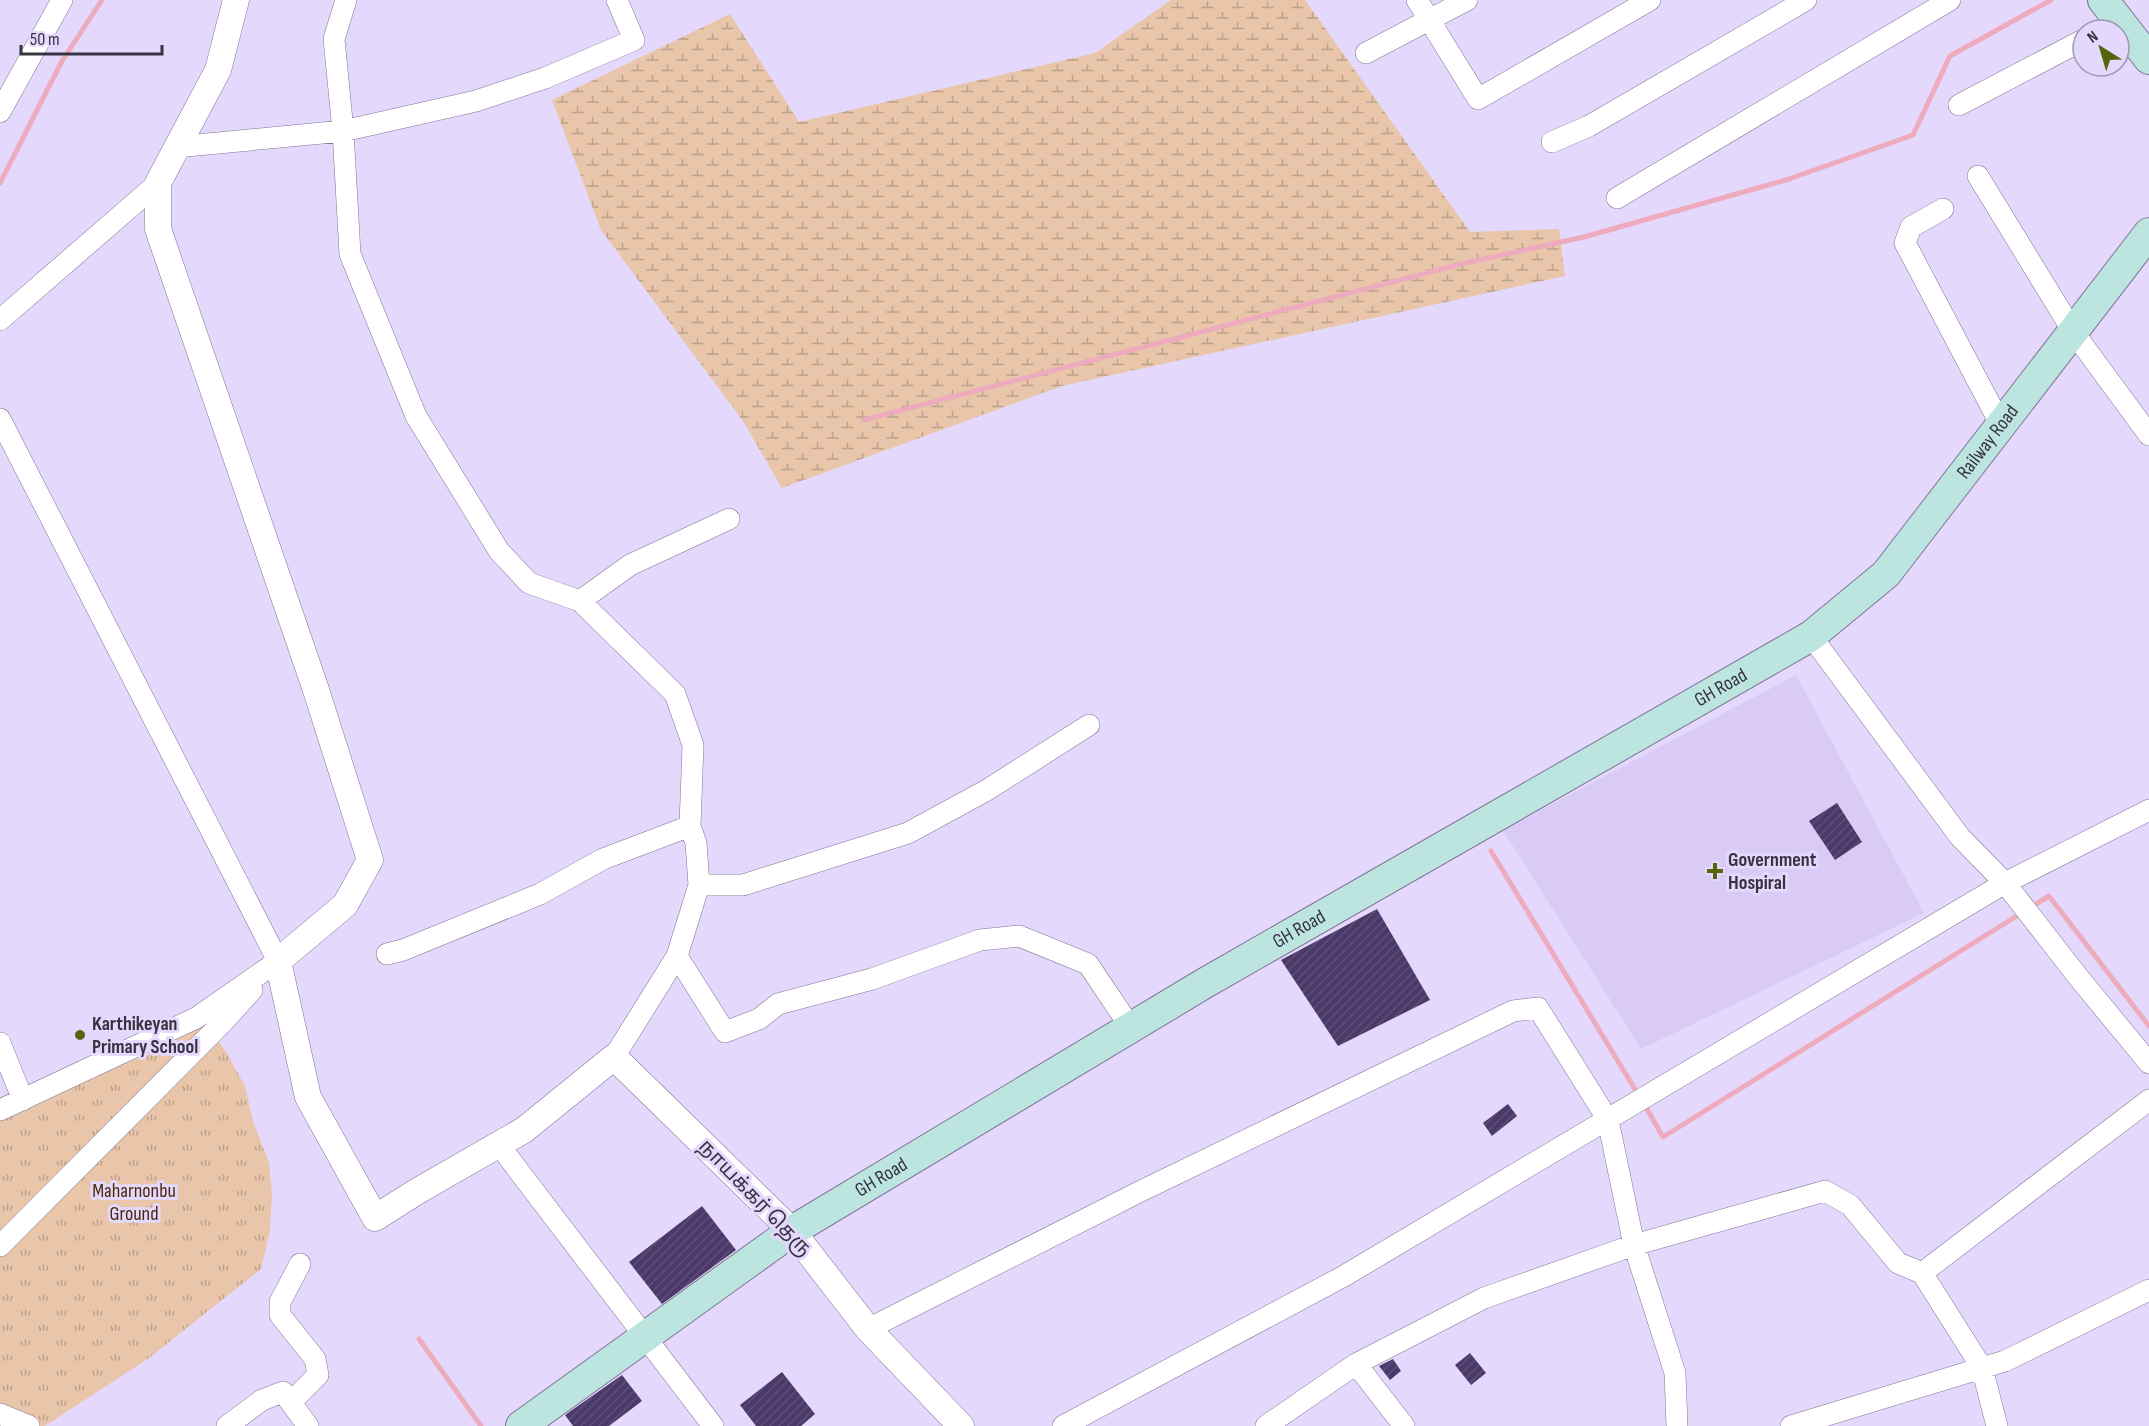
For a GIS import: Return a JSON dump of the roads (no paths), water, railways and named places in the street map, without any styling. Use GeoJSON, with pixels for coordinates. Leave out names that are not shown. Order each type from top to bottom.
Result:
{"type":"FeatureCollection","features":[{"type":"Feature","properties":{"kind":"main road"},"geometry":{"type":"LineString","coordinates":[[2108,17],[2149,60]]}},
{"type":"Feature","properties":{"kind":"main road","name":"Railway Road"},"geometry":{"type":"LineString","coordinates":[[1811,636],[1886,574],[2149,233]]}},
{"type":"Feature","properties":{"kind":"main road","name":"GH Road"},"geometry":{"type":"LineString","coordinates":[[521,1426],[792,1231],[1225,972],[1811,636]]}},
{"type":"Feature","properties":{"kind":"street"},"geometry":{"type":"LineString","coordinates":[[0,112],[62,0]]}},
{"type":"Feature","properties":{"kind":"street"},"geometry":{"type":"LineString","coordinates":[[0,320],[158,183],[218,70],[236,0]]}},
{"type":"Feature","properties":{"kind":"street"},"geometry":{"type":"LineString","coordinates":[[0,419],[278,961],[308,1097],[375,1218],[524,1130],[614,1057],[677,956],[699,885],[696,843],[690,826],[693,745],[675,694],[580,601],[530,583],[499,551],[416,416],[350,254],[343,130],[334,39],[346,0]]}},
{"type":"Feature","properties":{"kind":"street"},"geometry":{"type":"LineString","coordinates":[[176,147],[343,130],[476,101],[545,78],[634,40],[617,0]]}},
{"type":"Feature","properties":{"kind":"street"},"geometry":{"type":"LineString","coordinates":[[1417,0],[1478,99],[1650,0]]}},
{"type":"Feature","properties":{"kind":"street"},"geometry":{"type":"LineString","coordinates":[[1366,53],[1467,0]]}},
{"type":"Feature","properties":{"kind":"street"},"geometry":{"type":"LineString","coordinates":[[1552,142],[1589,126],[1806,0]]}},
{"type":"Feature","properties":{"kind":"street"},"geometry":{"type":"LineString","coordinates":[[1617,198],[1950,0]]}},
{"type":"Feature","properties":{"kind":"street"},"geometry":{"type":"LineString","coordinates":[[1959,105],[2071,46]]}},
{"type":"Feature","properties":{"kind":"street"},"geometry":{"type":"LineString","coordinates":[[1978,176],[2073,333],[2149,435]]}},
{"type":"Feature","properties":{"kind":"street"},"geometry":{"type":"LineString","coordinates":[[0,1110],[196,1018],[278,961],[345,904],[370,860],[316,690],[158,229],[158,183]]}},
{"type":"Feature","properties":{"kind":"street"},"geometry":{"type":"LineString","coordinates":[[1942,209],[1911,227],[1905,243],[2001,425]]}},
{"type":"Feature","properties":{"kind":"street"},"geometry":{"type":"LineString","coordinates":[[580,601],[630,565],[729,519]]}},
{"type":"Feature","properties":{"kind":"street"},"geometry":{"type":"LineString","coordinates":[[1811,636],[1960,837],[2005,883],[2149,1063]]}},
{"type":"Feature","properties":{"kind":"street"},"geometry":{"type":"LineString","coordinates":[[699,885],[743,885],[908,833],[987,790],[1089,725]]}},
{"type":"Feature","properties":{"kind":"street"},"geometry":{"type":"LineString","coordinates":[[1063,1426],[1344,1276],[2005,883],[2149,810]]}},
{"type":"Feature","properties":{"kind":"street"},"geometry":{"type":"LineString","coordinates":[[387,954],[403,950],[540,894],[603,859],[690,826]]}},
{"type":"Feature","properties":{"kind":"street"},"geometry":{"type":"LineString","coordinates":[[677,956],[725,1032],[759,1019],[778,1005],[872,979],[980,940],[1019,936],[1088,964],[1131,1028]]}},
{"type":"Feature","properties":{"kind":"street"},"geometry":{"type":"LineString","coordinates":[[0,1246],[225,1020],[278,961]]}},
{"type":"Feature","properties":{"kind":"street"},"geometry":{"type":"LineString","coordinates":[[868,1329],[1141,1191],[1513,1011],[1538,1008],[1608,1120],[1634,1245],[1675,1373],[1677,1426]]}},
{"type":"Feature","properties":{"kind":"street"},"geometry":{"type":"LineString","coordinates":[[0,1043],[23,1100]]}},
{"type":"Feature","properties":{"kind":"street","name":"நாயக்கர் தெரு"},"geometry":{"type":"LineString","coordinates":[[614,1057],[792,1231],[868,1329],[961,1426]]}},
{"type":"Feature","properties":{"kind":"street"},"geometry":{"type":"LineString","coordinates":[[1922,1274],[2149,1100]]}},
{"type":"Feature","properties":{"kind":"street"},"geometry":{"type":"LineString","coordinates":[[499,1145],[646,1335],[713,1426]]}},
{"type":"Feature","properties":{"kind":"street"},"geometry":{"type":"LineString","coordinates":[[1266,1426],[1356,1364],[1484,1298],[1634,1245],[1825,1191],[1850,1205],[1898,1263],[1922,1274],[1982,1368],[1996,1426]]}},
{"type":"Feature","properties":{"kind":"street"},"geometry":{"type":"LineString","coordinates":[[291,1402],[318,1375],[315,1359],[280,1315],[280,1302],[300,1264]]}},
{"type":"Feature","properties":{"kind":"street"},"geometry":{"type":"LineString","coordinates":[[1791,1426],[2004,1361],[2149,1290]]}},
{"type":"Feature","properties":{"kind":"street"},"geometry":{"type":"LineString","coordinates":[[1356,1364],[1404,1426]]}},
{"type":"Feature","properties":{"kind":"street"},"geometry":{"type":"LineString","coordinates":[[227,1426],[262,1400],[283,1392],[308,1426]]}},
{"type":"Feature","properties":{"kind":"street"},"geometry":{"type":"LineString","coordinates":[[0,1414],[29,1426]]}},
{"type":"Feature","properties":{"kind":"waterway"},"geometry":{"type":"LineString","coordinates":[[0,183],[62,61],[102,0]]}},
{"type":"Feature","properties":{"kind":"waterway"},"geometry":{"type":"LineString","coordinates":[[864,420],[1461,264],[1584,237],[1789,179],[1913,135],[1950,56],[2051,0]]}},
{"type":"Feature","properties":{"kind":"waterway"},"geometry":{"type":"LineString","coordinates":[[1491,851],[1639,1096]]}},
{"type":"Feature","properties":{"kind":"waterway"},"geometry":{"type":"LineString","coordinates":[[2031,907],[2049,896],[2149,1026]]}},
{"type":"Feature","properties":{"kind":"waterway"},"geometry":{"type":"LineString","coordinates":[[1644,1104],[1663,1137],[2023,912]]}},
{"type":"Feature","properties":{"kind":"waterway"},"geometry":{"type":"LineString","coordinates":[[419,1339],[481,1426]]}},
{"type":"Feature","properties":{"kind":"place","name":"Government Hospiral"},"geometry":{"type":"Point","coordinates":[1715,871]}},
{"type":"Feature","properties":{"kind":"place","name":"Karthikeyan Primary School"},"geometry":{"type":"Point","coordinates":[80,1035]}},
{"type":"Feature","properties":{"kind":"park label","name":"Maharnonbu Ground"},"geometry":{"type":"Point","coordinates":[134,1202]}}]}
